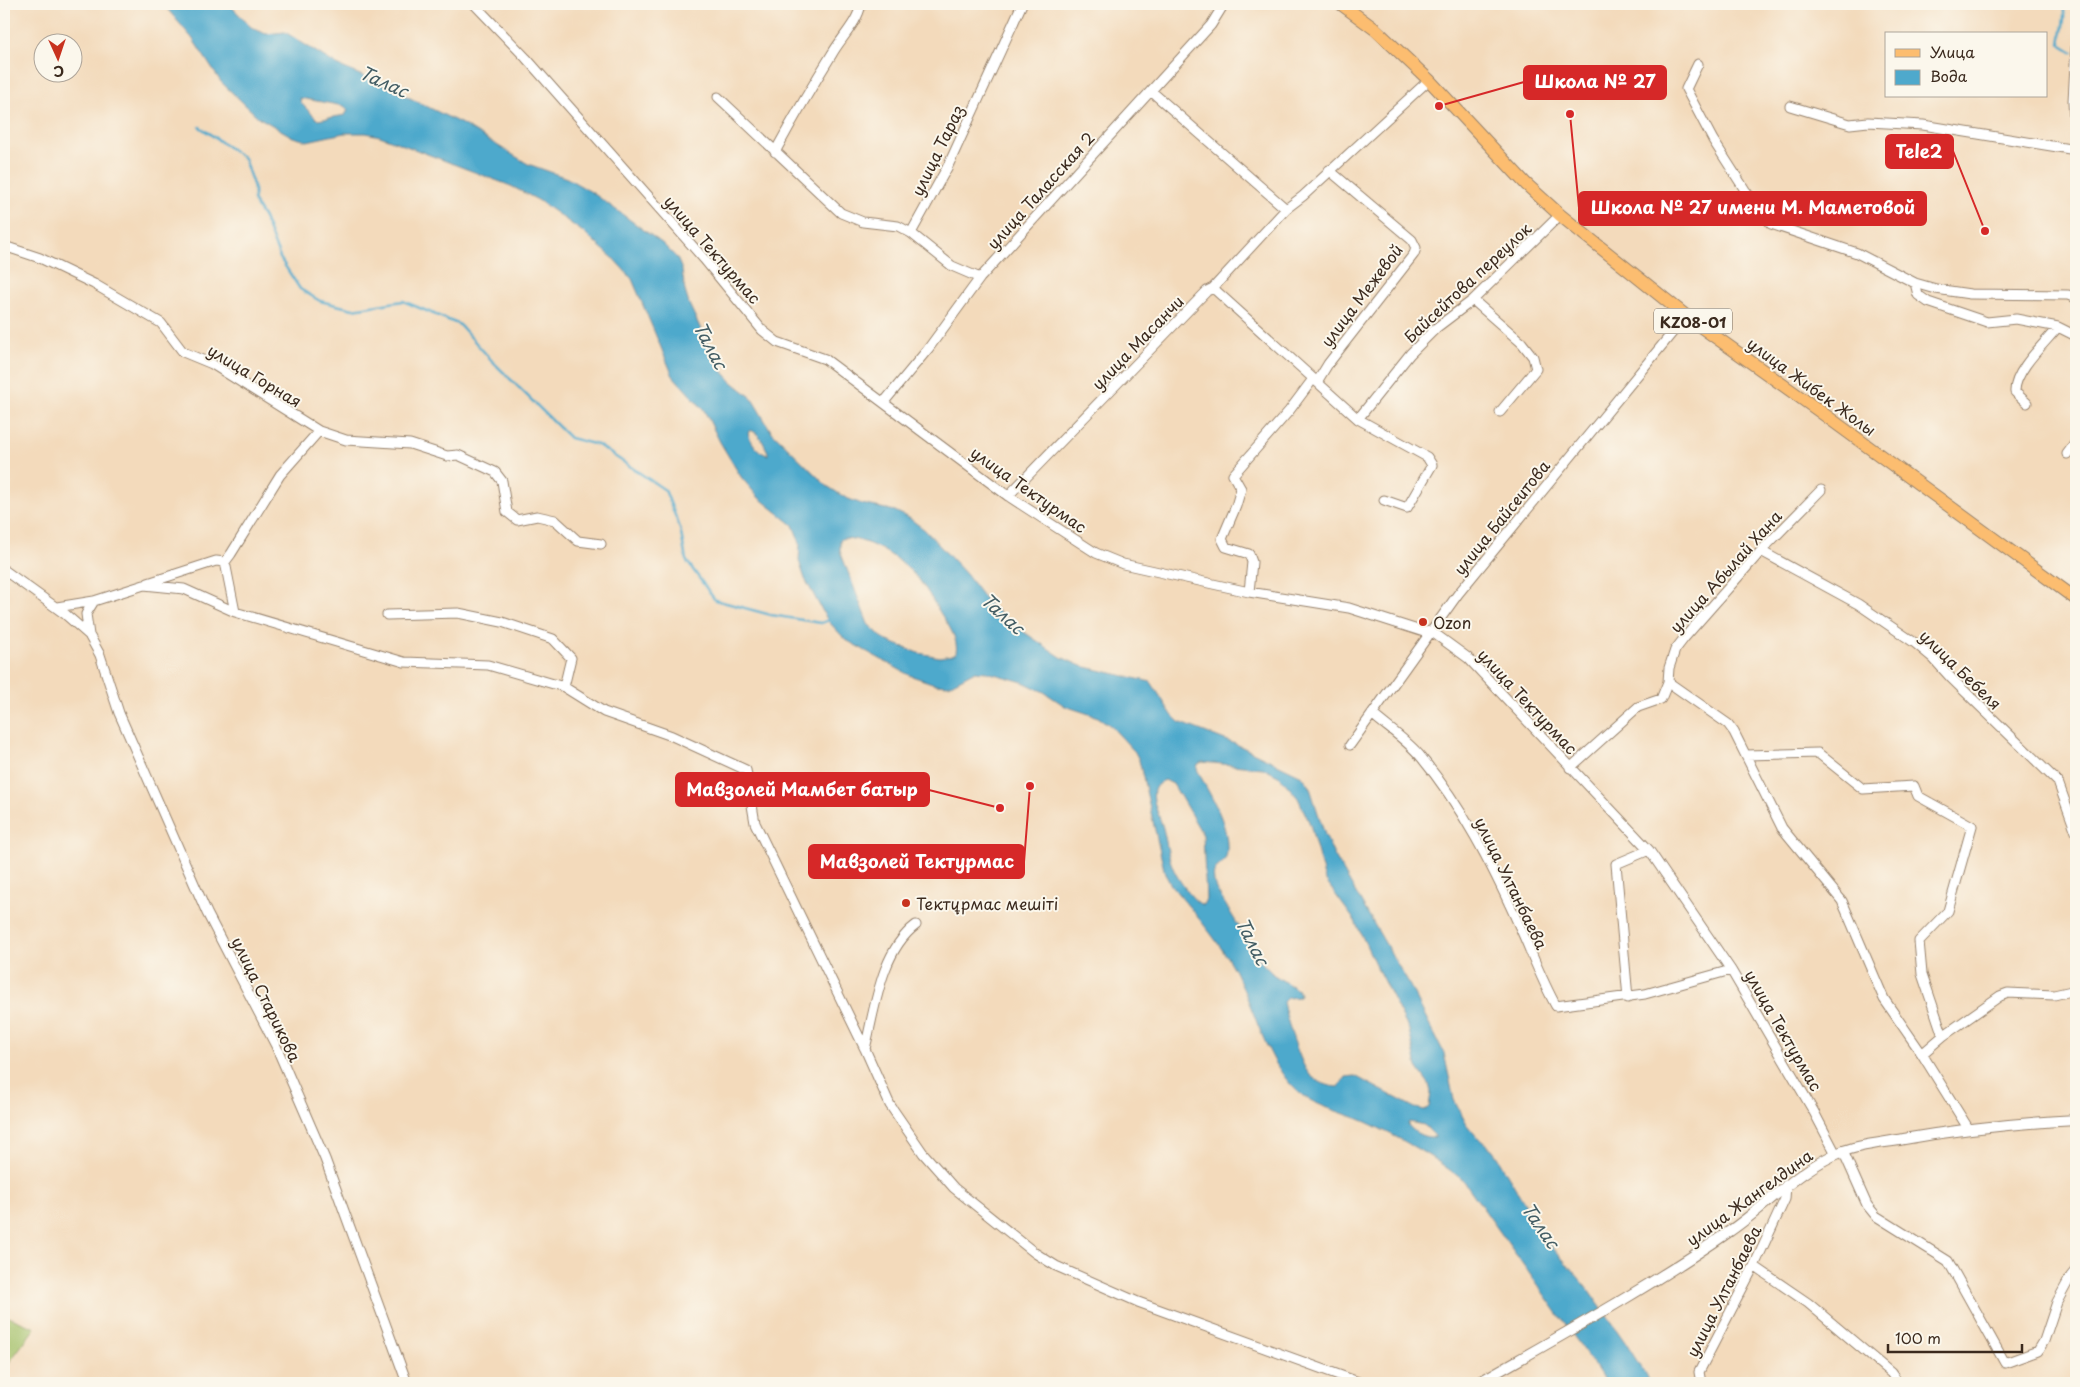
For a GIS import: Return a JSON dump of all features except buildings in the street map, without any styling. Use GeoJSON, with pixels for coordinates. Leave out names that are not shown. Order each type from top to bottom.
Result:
{"type":"FeatureCollection","features":[{"type":"Feature","properties":{"kind":"main road","name":"улица Жибек Жолы"},"geometry":{"type":"LineString","coordinates":[[1342,4],[1376,30],[1429,80],[1526,184],[1560,215],[1686,316],[2076,599]]}},
{"type":"Feature","properties":{"kind":"street","name":"улица Тектурмас"},"geometry":{"type":"LineString","coordinates":[[474,4],[704,259],[762,330],[778,342],[825,359],[1008,496],[1096,553],[1123,564],[1248,592],[1349,608],[1424,632],[1431,631],[1468,658],[1649,850],[1731,970],[1839,1153],[1867,1205],[1876,1216],[1948,1261],[2005,1363],[2038,1350],[2044,1341],[2057,1302],[2076,1270]]}},
{"type":"Feature","properties":{"kind":"street"},"geometry":{"type":"LineString","coordinates":[[775,152],[808,92],[859,14],[861,4]]}},
{"type":"Feature","properties":{"kind":"street","name":"улица Тараз"},"geometry":{"type":"LineString","coordinates":[[911,233],[948,166],[1022,4]]}},
{"type":"Feature","properties":{"kind":"street","name":"улица Таласская 2"},"geometry":{"type":"LineString","coordinates":[[884,402],[928,349],[980,278],[1211,26],[1224,4]]}},
{"type":"Feature","properties":{"kind":"street"},"geometry":{"type":"LineString","coordinates":[[2076,46],[2073,101],[2076,157]]}},
{"type":"Feature","properties":{"kind":"street"},"geometry":{"type":"LineString","coordinates":[[1698,64],[1686,88],[1713,140],[1745,190],[1771,224],[1857,253],[1915,282],[1936,289],[1970,294],[2068,295],[2076,298]]}},
{"type":"Feature","properties":{"kind":"street","name":"улица Масанчи"},"geometry":{"type":"LineString","coordinates":[[1008,496],[1207,291],[1213,288],[1286,209],[1303,196],[1329,170],[1429,80]]}},
{"type":"Feature","properties":{"kind":"street"},"geometry":{"type":"LineString","coordinates":[[1151,91],[1286,209]]}},
{"type":"Feature","properties":{"kind":"street"},"geometry":{"type":"LineString","coordinates":[[718,97],[841,213],[863,222],[898,226],[911,233],[952,266],[980,278]]}},
{"type":"Feature","properties":{"kind":"street"},"geometry":{"type":"LineString","coordinates":[[1790,106],[1850,124],[1868,122],[1923,125],[2076,150]]}},
{"type":"Feature","properties":{"kind":"street","name":"улица Межевой"},"geometry":{"type":"LineString","coordinates":[[1315,381],[1414,254],[1416,248],[1412,240],[1329,170]]}},
{"type":"Feature","properties":{"kind":"street","name":"Байсейтова переулок"},"geometry":{"type":"LineString","coordinates":[[1358,419],[1410,354],[1429,334],[1473,300],[1560,215]]}},
{"type":"Feature","properties":{"kind":"street","name":"улица Горная"},"geometry":{"type":"LineString","coordinates":[[4,246],[40,258],[94,284],[161,323],[183,352],[212,364],[319,432],[346,440],[410,444],[447,456],[458,455],[495,472],[502,481],[507,512],[517,520],[537,516],[555,520],[578,541],[601,544]]}},
{"type":"Feature","properties":{"kind":"street"},"geometry":{"type":"LineString","coordinates":[[1915,282],[1918,295],[1928,302],[1987,322],[2016,319],[2058,326],[2076,336]]}},
{"type":"Feature","properties":{"kind":"street"},"geometry":{"type":"LineString","coordinates":[[1213,288],[1358,419],[1427,457],[1432,465],[1407,508],[1384,500]]}},
{"type":"Feature","properties":{"kind":"street"},"geometry":{"type":"LineString","coordinates":[[1473,300],[1522,344],[1533,357],[1536,369],[1500,412]]}},
{"type":"Feature","properties":{"kind":"street","name":"улица Байсеитова"},"geometry":{"type":"LineString","coordinates":[[1350,746],[1458,594],[1686,316]]}},
{"type":"Feature","properties":{"kind":"street"},"geometry":{"type":"LineString","coordinates":[[2027,403],[2015,392],[2014,383],[2058,326]]}},
{"type":"Feature","properties":{"kind":"street"},"geometry":{"type":"LineString","coordinates":[[1248,592],[1252,562],[1249,554],[1226,548],[1222,539],[1241,489],[1233,475],[1315,381]]}},
{"type":"Feature","properties":{"kind":"street"},"geometry":{"type":"LineString","coordinates":[[235,612],[225,562],[280,475],[319,432]]}},
{"type":"Feature","properties":{"kind":"street"},"geometry":{"type":"LineString","coordinates":[[2067,454],[2076,442]]}},
{"type":"Feature","properties":{"kind":"street","name":"улица Абылай Хана"},"geometry":{"type":"LineString","coordinates":[[1570,768],[1638,707],[1662,699],[1675,650],[1761,551],[1821,490]]}},
{"type":"Feature","properties":{"kind":"street","name":"улица Бебеля"},"geometry":{"type":"LineString","coordinates":[[1761,551],[1858,604],[1915,643],[1933,658],[1951,678],[2058,782],[2076,832]]}},
{"type":"Feature","properties":{"kind":"street"},"geometry":{"type":"LineString","coordinates":[[56,607],[94,601],[216,561],[225,562]]}},
{"type":"Feature","properties":{"kind":"street"},"geometry":{"type":"LineString","coordinates":[[4,570],[56,607],[89,635]]}},
{"type":"Feature","properties":{"kind":"street"},"geometry":{"type":"LineString","coordinates":[[144,584],[184,589],[235,612],[404,662],[488,665],[564,687],[604,712],[672,736],[746,770],[755,822],[865,1049],[890,1106],[923,1153],[954,1188],[1035,1253],[1056,1266],[1138,1302],[1361,1383]]}},
{"type":"Feature","properties":{"kind":"street"},"geometry":{"type":"LineString","coordinates":[[89,635],[86,614],[94,601]]}},
{"type":"Feature","properties":{"kind":"street"},"geometry":{"type":"LineString","coordinates":[[387,614],[458,613],[502,622],[553,638],[570,658],[564,687]]}},
{"type":"Feature","properties":{"kind":"street","name":"улица Старикова"},"geometry":{"type":"LineString","coordinates":[[89,635],[100,655],[119,713],[207,913],[276,1046],[325,1159],[407,1383]]}},
{"type":"Feature","properties":{"kind":"street"},"geometry":{"type":"LineString","coordinates":[[1668,682],[1728,724],[1734,732],[1782,828],[1842,901],[1884,999],[1922,1054],[1968,1128]]}},
{"type":"Feature","properties":{"kind":"street","name":"улица Ултанбаева"},"geometry":{"type":"LineString","coordinates":[[1372,714],[1420,756],[1458,808],[1493,870],[1542,982],[1556,1006],[1628,998]]}},
{"type":"Feature","properties":{"kind":"street"},"geometry":{"type":"LineString","coordinates":[[1746,755],[1818,753],[1863,789],[1914,786],[1918,796],[1972,826],[1948,911],[1919,940],[1922,974],[1944,1036]]}},
{"type":"Feature","properties":{"kind":"street"},"geometry":{"type":"LineString","coordinates":[[1649,850],[1616,864],[1628,998],[1731,970]]}},
{"type":"Feature","properties":{"kind":"street"},"geometry":{"type":"LineString","coordinates":[[865,1049],[889,959],[896,944],[907,931],[916,925]]}},
{"type":"Feature","properties":{"kind":"street"},"geometry":{"type":"LineString","coordinates":[[1922,1054],[2000,996],[2008,993],[2054,995],[2076,990]]}},
{"type":"Feature","properties":{"kind":"street","name":"улица Жангелдина"},"geometry":{"type":"LineString","coordinates":[[1478,1383],[1626,1297],[1729,1232],[1806,1171],[1839,1153],[1968,1128],[2076,1120]]}},
{"type":"Feature","properties":{"kind":"street","name":"улица Ултанбаева"},"geometry":{"type":"LineString","coordinates":[[1701,1383],[1699,1372],[1754,1266],[1785,1199],[1786,1186]]}},
{"type":"Feature","properties":{"kind":"street"},"geometry":{"type":"LineString","coordinates":[[1754,1266],[1808,1303],[1891,1373],[1898,1383]]}},
{"type":"Feature","properties":{"kind":"green space"},"geometry":{"type":"Polygon","coordinates":[[[4,1315],[35,1328],[4,1369],[4,1315]]]}},
{"type":"Feature","properties":{"kind":"water"},"geometry":{"type":"Polygon","coordinates":[[[163,4],[229,4],[251,27],[266,34],[285,32],[337,65],[388,87],[462,124],[528,164],[567,178],[593,193],[663,244],[677,258],[682,270],[689,304],[718,366],[731,381],[751,397],[771,431],[827,486],[846,498],[862,504],[895,511],[909,518],[925,530],[966,574],[988,603],[1018,628],[1061,657],[1081,666],[1151,682],[1172,715],[1179,722],[1238,745],[1302,776],[1309,785],[1325,835],[1335,857],[1409,984],[1444,1053],[1454,1100],[1467,1125],[1478,1138],[1493,1150],[1546,1240],[1586,1286],[1651,1383],[1606,1383],[1464,1181],[1417,1148],[1366,1122],[1312,1101],[1297,1091],[1287,1080],[1271,1055],[1241,984],[1227,957],[1171,885],[1165,874],[1139,760],[1135,752],[1111,726],[1098,717],[1065,706],[1044,692],[1023,682],[987,672],[975,671],[949,685],[935,684],[909,675],[846,640],[828,621],[805,579],[799,561],[800,543],[793,525],[758,497],[741,477],[704,410],[673,376],[632,279],[612,257],[583,232],[538,200],[511,186],[380,136],[366,133],[344,133],[307,141],[293,137],[258,117],[221,82],[192,38],[163,4]],[[300,98],[301,103],[318,120],[345,115],[348,110],[344,106],[300,98]],[[750,430],[748,433],[758,450],[768,455],[759,436],[750,430]],[[844,538],[840,540],[840,551],[868,624],[885,640],[918,653],[940,657],[956,653],[956,643],[950,627],[923,585],[896,558],[865,542],[854,539],[844,538]],[[1202,762],[1198,764],[1197,769],[1222,819],[1227,841],[1226,858],[1215,870],[1214,874],[1216,889],[1260,961],[1274,975],[1298,990],[1300,994],[1299,997],[1287,998],[1283,1002],[1294,1040],[1306,1070],[1316,1080],[1335,1087],[1339,1087],[1346,1077],[1355,1076],[1415,1108],[1425,1110],[1429,1107],[1431,1092],[1429,1084],[1417,1067],[1409,1030],[1355,921],[1325,880],[1310,824],[1298,798],[1280,777],[1263,768],[1202,762]],[[1165,780],[1158,784],[1153,794],[1173,868],[1188,892],[1197,902],[1203,905],[1206,899],[1203,835],[1173,784],[1165,780]],[[1409,1122],[1408,1125],[1424,1136],[1436,1137],[1424,1125],[1409,1122]]]}},
{"type":"Feature","properties":{"kind":"waterway"},"geometry":{"type":"LineString","coordinates":[[2064,4],[2060,44],[2073,52]]}},
{"type":"Feature","properties":{"kind":"waterway"},"geometry":{"type":"LineString","coordinates":[[200,127],[245,159],[254,190],[253,200],[264,218],[280,258],[300,289],[320,301],[353,309],[403,301],[460,325],[493,362],[570,438],[598,445],[665,490],[680,528],[686,560],[715,600],[771,615],[821,623],[829,620]]}},
{"type":"Feature","properties":{"kind":"place","name":"Школа № 27"},"geometry":{"type":"Point","coordinates":[1439,106]}},
{"type":"Feature","properties":{"kind":"place","name":"Школа № 27 имени М. Маметовой"},"geometry":{"type":"Point","coordinates":[1570,114]}},
{"type":"Feature","properties":{"kind":"place","name":"Tele2"},"geometry":{"type":"Point","coordinates":[1985,231]}},
{"type":"Feature","properties":{"kind":"place","name":"Ozon"},"geometry":{"type":"Point","coordinates":[1423,622]}},
{"type":"Feature","properties":{"kind":"place","name":"Мавзолей Тектурмас"},"geometry":{"type":"Point","coordinates":[1030,786]}},
{"type":"Feature","properties":{"kind":"place","name":"Мавзолей Мамбет батыр"},"geometry":{"type":"Point","coordinates":[1000,808]}},
{"type":"Feature","properties":{"kind":"place","name":"Тектұрмас мешіті"},"geometry":{"type":"Point","coordinates":[906,903]}},
{"type":"Feature","properties":{"kind":"water label","name":"Талас"},"geometry":{"type":"Point","coordinates":[384,81]}},
{"type":"Feature","properties":{"kind":"water label","name":"Талас"},"geometry":{"type":"Point","coordinates":[711,345]}},
{"type":"Feature","properties":{"kind":"water label","name":"Талас"},"geometry":{"type":"Point","coordinates":[1003,613]}},
{"type":"Feature","properties":{"kind":"water label","name":"Талас"},"geometry":{"type":"Point","coordinates":[1253,941]}},
{"type":"Feature","properties":{"kind":"water label","name":"Талас"},"geometry":{"type":"Point","coordinates":[1541,1225]}}]}
